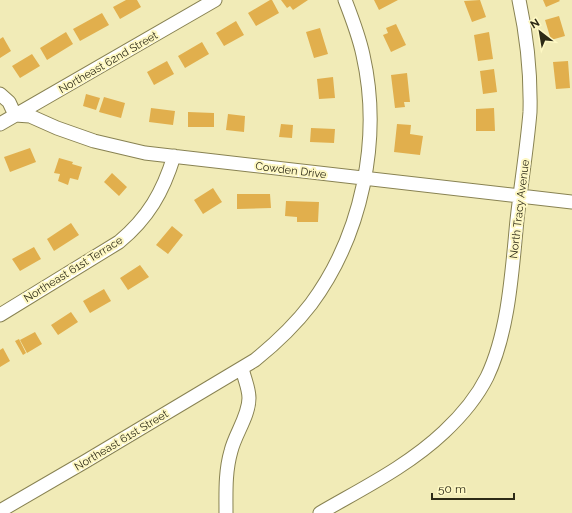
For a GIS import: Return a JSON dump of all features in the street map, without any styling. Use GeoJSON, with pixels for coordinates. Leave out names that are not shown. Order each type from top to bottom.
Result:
{"type":"FeatureCollection","features":[{"type":"Feature","properties":{"kind":"street","name":"Northeast 62nd Street"},"geometry":{"type":"LineString","coordinates":[[0,124],[215,0]]}},
{"type":"Feature","properties":{"kind":"street","name":"Northeast 61st Street"},"geometry":{"type":"LineString","coordinates":[[0,511],[255,360],[292,327],[322,288],[349,234],[365,178],[369,140],[370,113],[368,86],[363,56],[346,0]]}},
{"type":"Feature","properties":{"kind":"street","name":"North Tracy Avenue"},"geometry":{"type":"LineString","coordinates":[[320,513],[405,464],[426,449],[465,410],[487,377],[503,326],[509,294],[528,138],[531,85],[526,33],[519,0]]}},
{"type":"Feature","properties":{"kind":"street"},"geometry":{"type":"LineString","coordinates":[[0,94],[9,102],[16,115]]}},
{"type":"Feature","properties":{"kind":"street","name":"Cowden Drive"},"geometry":{"type":"LineString","coordinates":[[16,115],[30,116],[57,128],[109,144],[145,152],[572,202]]}},
{"type":"Feature","properties":{"kind":"street","name":"Northeast 61st Terrace"},"geometry":{"type":"LineString","coordinates":[[0,314],[119,242],[131,232],[152,207],[158,197],[174,156]]}},
{"type":"Feature","properties":{"kind":"street"},"geometry":{"type":"LineString","coordinates":[[226,513],[226,482],[228,466],[236,435],[248,406],[248,390],[242,368]]}},
{"type":"Feature","properties":{"kind":"building"},"geometry":{"type":"Polygon","coordinates":[[[126,0],[137,0],[141,7],[120,19],[113,7],[126,0]]]}},
{"type":"Feature","properties":{"kind":"building"},"geometry":{"type":"Polygon","coordinates":[[[272,0],[279,13],[256,26],[248,13],[272,0]]]}},
{"type":"Feature","properties":{"kind":"building"},"geometry":{"type":"Polygon","coordinates":[[[281,0],[308,0],[293,10],[290,6],[287,8],[281,0]]]}},
{"type":"Feature","properties":{"kind":"building"},"geometry":{"type":"Polygon","coordinates":[[[374,0],[398,0],[379,10],[374,0]]]}},
{"type":"Feature","properties":{"kind":"building"},"geometry":{"type":"Polygon","coordinates":[[[480,0],[486,17],[472,22],[464,1],[480,0]]]}},
{"type":"Feature","properties":{"kind":"building"},"geometry":{"type":"Polygon","coordinates":[[[543,0],[559,0],[560,1],[546,7],[543,0]]]}},
{"type":"Feature","properties":{"kind":"building"},"geometry":{"type":"Polygon","coordinates":[[[102,13],[109,25],[80,41],[73,29],[102,13]]]}},
{"type":"Feature","properties":{"kind":"building"},"geometry":{"type":"Polygon","coordinates":[[[559,16],[565,36],[551,40],[545,20],[559,16]]]}},
{"type":"Feature","properties":{"kind":"building"},"geometry":{"type":"Polygon","coordinates":[[[236,21],[244,35],[224,46],[216,33],[236,21]]]}},
{"type":"Feature","properties":{"kind":"building"},"geometry":{"type":"Polygon","coordinates":[[[396,24],[406,45],[391,52],[383,35],[388,33],[386,28],[396,24]]]}},
{"type":"Feature","properties":{"kind":"building"},"geometry":{"type":"Polygon","coordinates":[[[320,28],[328,54],[314,58],[306,32],[320,28]]]}},
{"type":"Feature","properties":{"kind":"building"},"geometry":{"type":"Polygon","coordinates":[[[66,32],[73,44],[47,60],[40,48],[66,32]]]}},
{"type":"Feature","properties":{"kind":"building"},"geometry":{"type":"Polygon","coordinates":[[[489,32],[493,59],[478,61],[474,35],[489,32]]]}},
{"type":"Feature","properties":{"kind":"building"},"geometry":{"type":"Polygon","coordinates":[[[3,37],[11,51],[0,58],[0,39],[3,37]]]}},
{"type":"Feature","properties":{"kind":"building"},"geometry":{"type":"Polygon","coordinates":[[[202,42],[209,54],[185,68],[178,56],[202,42]]]}},
{"type":"Feature","properties":{"kind":"building"},"geometry":{"type":"Polygon","coordinates":[[[32,54],[40,66],[20,78],[12,66],[32,54]]]}},
{"type":"Feature","properties":{"kind":"building"},"geometry":{"type":"Polygon","coordinates":[[[167,61],[174,74],[154,85],[147,72],[167,61]]]}},
{"type":"Feature","properties":{"kind":"building"},"geometry":{"type":"Polygon","coordinates":[[[568,61],[570,88],[556,89],[553,62],[568,61]]]}},
{"type":"Feature","properties":{"kind":"building"},"geometry":{"type":"Polygon","coordinates":[[[494,69],[497,92],[483,94],[480,71],[494,69]]]}},
{"type":"Feature","properties":{"kind":"building"},"geometry":{"type":"Polygon","coordinates":[[[407,73],[410,102],[404,102],[405,107],[395,108],[391,75],[407,73]]]}},
{"type":"Feature","properties":{"kind":"building"},"geometry":{"type":"Polygon","coordinates":[[[333,77],[335,98],[319,99],[317,79],[333,77]]]}},
{"type":"Feature","properties":{"kind":"building"},"geometry":{"type":"Polygon","coordinates":[[[86,94],[100,98],[96,110],[83,106],[86,94]]]}},
{"type":"Feature","properties":{"kind":"building"},"geometry":{"type":"Polygon","coordinates":[[[104,97],[125,103],[121,118],[99,112],[104,97]]]}},
{"type":"Feature","properties":{"kind":"building"},"geometry":{"type":"Polygon","coordinates":[[[151,108],[175,111],[173,125],[149,122],[151,108]]]}},
{"type":"Feature","properties":{"kind":"building"},"geometry":{"type":"Polygon","coordinates":[[[494,108],[495,131],[476,131],[476,109],[494,108]]]}},
{"type":"Feature","properties":{"kind":"building"},"geometry":{"type":"Polygon","coordinates":[[[188,112],[214,113],[214,127],[188,127],[188,112]]]}},
{"type":"Feature","properties":{"kind":"building"},"geometry":{"type":"Polygon","coordinates":[[[228,114],[245,116],[244,132],[226,130],[228,114]]]}},
{"type":"Feature","properties":{"kind":"building"},"geometry":{"type":"Polygon","coordinates":[[[281,124],[293,125],[292,138],[279,137],[281,124]]]}},
{"type":"Feature","properties":{"kind":"building"},"geometry":{"type":"Polygon","coordinates":[[[397,124],[411,125],[410,134],[423,136],[420,155],[394,152],[397,124]]]}},
{"type":"Feature","properties":{"kind":"building"},"geometry":{"type":"Polygon","coordinates":[[[311,128],[335,129],[334,143],[310,142],[311,128]]]}},
{"type":"Feature","properties":{"kind":"building"},"geometry":{"type":"Polygon","coordinates":[[[30,148],[36,162],[10,172],[4,157],[30,148]]]}},
{"type":"Feature","properties":{"kind":"building"},"geometry":{"type":"Polygon","coordinates":[[[59,158],[73,162],[72,164],[82,167],[78,180],[70,178],[68,185],[58,181],[60,174],[54,173],[59,158]]]}},
{"type":"Feature","properties":{"kind":"building"},"geometry":{"type":"Polygon","coordinates":[[[112,173],[127,187],[119,196],[104,182],[112,173]]]}},
{"type":"Feature","properties":{"kind":"building"},"geometry":{"type":"Polygon","coordinates":[[[213,188],[222,202],[203,214],[194,200],[213,188]]]}},
{"type":"Feature","properties":{"kind":"building"},"geometry":{"type":"Polygon","coordinates":[[[237,194],[270,194],[271,208],[237,209],[237,194]]]}},
{"type":"Feature","properties":{"kind":"building"},"geometry":{"type":"Polygon","coordinates":[[[286,201],[319,202],[318,222],[297,222],[297,217],[285,216],[286,201]]]}},
{"type":"Feature","properties":{"kind":"building"},"geometry":{"type":"Polygon","coordinates":[[[71,223],[79,235],[54,251],[47,239],[71,223]]]}},
{"type":"Feature","properties":{"kind":"building"},"geometry":{"type":"Polygon","coordinates":[[[172,226],[183,235],[168,254],[156,245],[172,226]]]}},
{"type":"Feature","properties":{"kind":"building"},"geometry":{"type":"Polygon","coordinates":[[[34,247],[41,259],[20,271],[12,259],[34,247]]]}},
{"type":"Feature","properties":{"kind":"building"},"geometry":{"type":"Polygon","coordinates":[[[140,265],[149,277],[128,290],[120,278],[140,265]]]}},
{"type":"Feature","properties":{"kind":"building"},"geometry":{"type":"Polygon","coordinates":[[[104,289],[111,301],[90,313],[83,301],[104,289]]]}},
{"type":"Feature","properties":{"kind":"building"},"geometry":{"type":"Polygon","coordinates":[[[71,312],[78,322],[58,335],[51,325],[71,312]]]}},
{"type":"Feature","properties":{"kind":"building"},"geometry":{"type":"Polygon","coordinates":[[[35,332],[42,344],[27,353],[20,340],[35,332]]]}},
{"type":"Feature","properties":{"kind":"building"},"geometry":{"type":"Polygon","coordinates":[[[19,339],[26,353],[23,355],[15,341],[19,339]]]}},
{"type":"Feature","properties":{"kind":"building"},"geometry":{"type":"Polygon","coordinates":[[[3,348],[10,361],[0,367],[0,350],[3,348]]]}}]}
